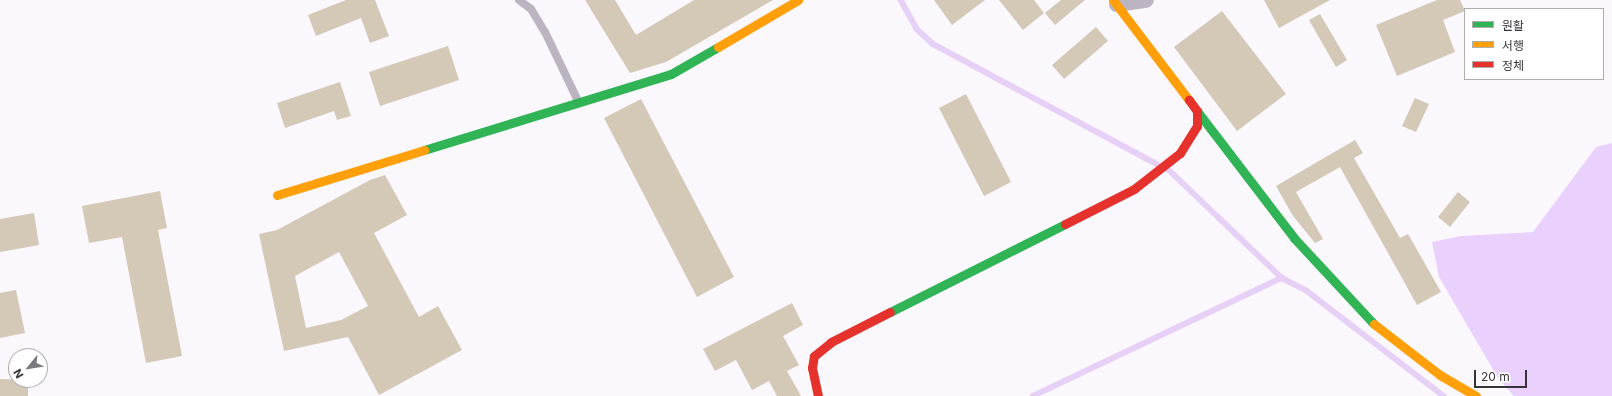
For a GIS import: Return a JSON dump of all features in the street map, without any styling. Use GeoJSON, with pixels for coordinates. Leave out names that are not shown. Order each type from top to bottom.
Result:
{"type":"FeatureCollection","features":[{"type":"Feature","properties":{"kind":"street"},"geometry":{"type":"LineString","coordinates":[[277,195],[578,101],[671,74],[798,0]]}},
{"type":"Feature","properties":{"kind":"street"},"geometry":{"type":"LineString","coordinates":[[1115,2],[1146,0]]}},
{"type":"Feature","properties":{"kind":"street"},"geometry":{"type":"LineString","coordinates":[[1115,2],[1294,238],[1370,321],[1440,375],[1476,396]]}},
{"type":"Feature","properties":{"kind":"street"},"geometry":{"type":"LineString","coordinates":[[818,396],[812,368],[814,356],[830,342],[1134,189],[1168,164],[1180,153],[1197,126],[1197,111]]}},
{"type":"Feature","properties":{"kind":"lane"},"geometry":{"type":"LineString","coordinates":[[519,0],[531,9],[545,32],[578,101]]}},
{"type":"Feature","properties":{"kind":"shaded area"},"geometry":{"type":"Polygon","coordinates":[[[1612,143],[1612,396],[1514,396],[1498,378],[1439,277],[1432,242],[1461,236],[1533,232],[1596,147],[1612,143]]]}},
{"type":"Feature","properties":{"kind":"building"},"geometry":{"type":"Polygon","coordinates":[[[346,0],[375,0],[389,36],[370,43],[361,18],[316,36],[308,15],[346,0]]]}},
{"type":"Feature","properties":{"kind":"building"},"geometry":{"type":"Polygon","coordinates":[[[585,0],[615,0],[636,35],[694,0],[773,0],[666,62],[630,73],[585,0]]]}},
{"type":"Feature","properties":{"kind":"building"},"geometry":{"type":"Polygon","coordinates":[[[934,0],[985,0],[952,25],[934,0]]]}},
{"type":"Feature","properties":{"kind":"building"},"geometry":{"type":"Polygon","coordinates":[[[999,0],[1034,0],[1044,13],[1023,30],[999,0]]]}},
{"type":"Feature","properties":{"kind":"building"},"geometry":{"type":"Polygon","coordinates":[[[1061,0],[1085,0],[1055,25],[1045,13],[1061,0]]]}},
{"type":"Feature","properties":{"kind":"building"},"geometry":{"type":"Polygon","coordinates":[[[1264,0],[1330,0],[1279,28],[1264,0]]]}},
{"type":"Feature","properties":{"kind":"building"},"geometry":{"type":"Polygon","coordinates":[[[1437,0],[1460,0],[1464,9],[1464,11],[1443,20],[1455,52],[1397,76],[1376,25],[1437,0]]]}},
{"type":"Feature","properties":{"kind":"building"},"geometry":{"type":"Polygon","coordinates":[[[1222,11],[1286,94],[1237,131],[1174,47],[1222,11]]]}},
{"type":"Feature","properties":{"kind":"building"},"geometry":{"type":"Polygon","coordinates":[[[1320,14],[1347,60],[1336,67],[1309,20],[1320,14]]]}},
{"type":"Feature","properties":{"kind":"building"},"geometry":{"type":"Polygon","coordinates":[[[1096,27],[1108,41],[1064,79],[1052,65],[1096,27]]]}},
{"type":"Feature","properties":{"kind":"building"},"geometry":{"type":"Polygon","coordinates":[[[448,46],[459,80],[380,106],[369,72],[448,46]]]}},
{"type":"Feature","properties":{"kind":"building"},"geometry":{"type":"Polygon","coordinates":[[[340,82],[351,116],[337,120],[334,111],[285,128],[277,103],[340,82]]]}},
{"type":"Feature","properties":{"kind":"building"},"geometry":{"type":"Polygon","coordinates":[[[966,94],[1011,182],[984,196],[939,108],[966,94]]]}},
{"type":"Feature","properties":{"kind":"building"},"geometry":{"type":"Polygon","coordinates":[[[1415,98],[1429,104],[1416,132],[1402,126],[1415,98]]]}},
{"type":"Feature","properties":{"kind":"building"},"geometry":{"type":"Polygon","coordinates":[[[641,99],[734,277],[697,297],[604,118],[641,99]]]}},
{"type":"Feature","properties":{"kind":"building"},"geometry":{"type":"Polygon","coordinates":[[[1355,140],[1363,153],[1354,158],[1400,238],[1408,234],[1441,292],[1417,305],[1340,167],[1296,192],[1323,239],[1315,243],[1293,216],[1276,186],[1355,140]]]}},
{"type":"Feature","properties":{"kind":"building"},"geometry":{"type":"Polygon","coordinates":[[[385,175],[407,215],[374,233],[419,317],[438,306],[462,350],[379,395],[348,337],[284,351],[259,234],[277,230],[370,180],[385,175]],[[339,252],[295,276],[306,328],[341,320],[368,306],[339,252]]]}},
{"type":"Feature","properties":{"kind":"building"},"geometry":{"type":"Polygon","coordinates":[[[160,191],[167,228],[158,230],[182,356],[146,363],[122,237],[89,243],[82,206],[160,191]]]}},
{"type":"Feature","properties":{"kind":"building"},"geometry":{"type":"Polygon","coordinates":[[[1458,192],[1470,202],[1450,227],[1438,217],[1458,192]]]}},
{"type":"Feature","properties":{"kind":"building"},"geometry":{"type":"Polygon","coordinates":[[[34,213],[39,245],[0,252],[0,219],[34,213]]]}},
{"type":"Feature","properties":{"kind":"building"},"geometry":{"type":"Polygon","coordinates":[[[16,290],[25,333],[0,338],[0,293],[16,290]]]}},
{"type":"Feature","properties":{"kind":"building"},"geometry":{"type":"Polygon","coordinates":[[[792,303],[803,325],[783,336],[799,365],[787,371],[801,396],[777,396],[769,381],[752,390],[736,360],[715,371],[703,349],[792,303]]]}},
{"type":"Feature","properties":{"kind":"building"},"geometry":{"type":"Polygon","coordinates":[[[0,379],[8,379],[8,388],[28,388],[28,396],[0,396],[0,379]]]}},
{"type":"Feature","properties":{"kind":"waterway"},"geometry":{"type":"LineString","coordinates":[[901,0],[917,29],[933,44],[1157,164]]}},
{"type":"Feature","properties":{"kind":"waterway"},"geometry":{"type":"LineString","coordinates":[[1168,169],[1282,278]]}},
{"type":"Feature","properties":{"kind":"waterway"},"geometry":{"type":"LineString","coordinates":[[1033,396],[1282,278],[1307,291],[1444,396]]}},
{"type":"Feature","properties":{"kind":"traffic: fast"},"geometry":{"type":"LineString","coordinates":[[424,150],[671,74],[718,47]]}},
{"type":"Feature","properties":{"kind":"traffic: fast"},"geometry":{"type":"LineString","coordinates":[[1197,111],[1294,238],[1374,324]]}},
{"type":"Feature","properties":{"kind":"traffic: fast"},"geometry":{"type":"LineString","coordinates":[[890,312],[1065,224]]}},
{"type":"Feature","properties":{"kind":"traffic: slow"},"geometry":{"type":"LineString","coordinates":[[718,47],[798,0]]}},
{"type":"Feature","properties":{"kind":"traffic: slow"},"geometry":{"type":"LineString","coordinates":[[1113,0],[1189,100]]}},
{"type":"Feature","properties":{"kind":"traffic: slow"},"geometry":{"type":"LineString","coordinates":[[277,195],[424,150]]}},
{"type":"Feature","properties":{"kind":"traffic: slow"},"geometry":{"type":"LineString","coordinates":[[1374,324],[1440,375],[1476,396]]}},
{"type":"Feature","properties":{"kind":"traffic: jam"},"geometry":{"type":"LineString","coordinates":[[1065,224],[1134,189],[1180,153],[1197,126],[1197,111],[1189,100]]}},
{"type":"Feature","properties":{"kind":"traffic: jam"},"geometry":{"type":"LineString","coordinates":[[818,396],[812,368],[814,356],[831,342],[890,312]]}}]}
